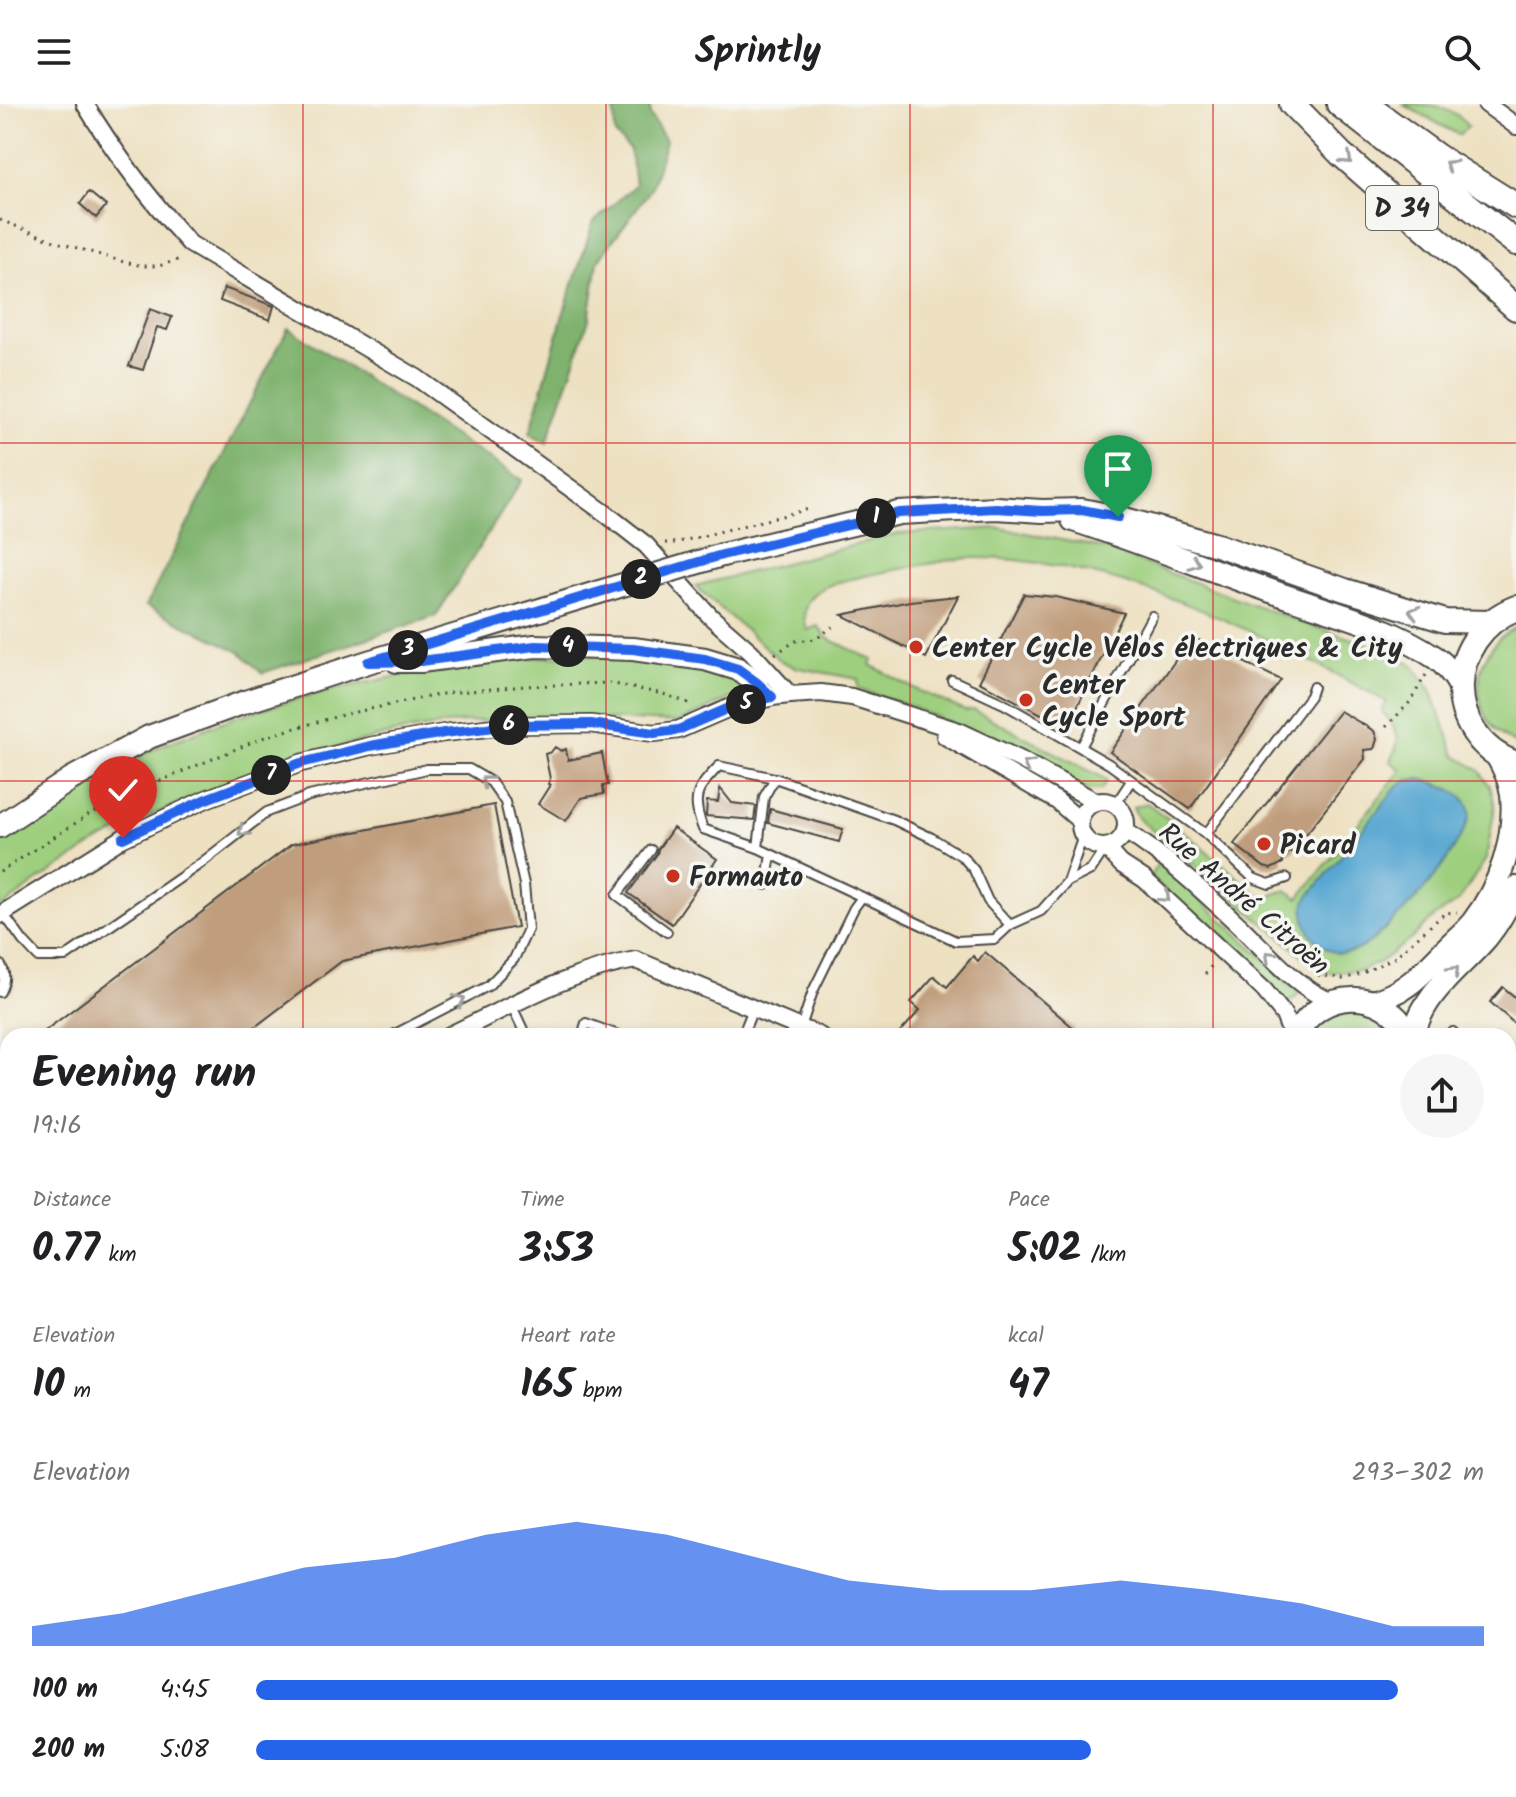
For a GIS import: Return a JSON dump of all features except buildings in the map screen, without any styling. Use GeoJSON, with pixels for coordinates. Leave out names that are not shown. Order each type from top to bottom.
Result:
{"type":"FeatureCollection","features":[{"type":"Feature","properties":{"kind":"main road","name":"D 34"},"geometry":{"type":"LineString","coordinates":[[1292,104],[1341,154],[1516,308]]}},
{"type":"Feature","properties":{"kind":"main road","name":"D 34"},"geometry":{"type":"LineString","coordinates":[[1339,104],[1516,243]]}},
{"type":"Feature","properties":{"kind":"main road"},"geometry":{"type":"LineString","coordinates":[[1364,104],[1438,157],[1516,206]]}},
{"type":"Feature","properties":{"kind":"main road"},"geometry":{"type":"LineString","coordinates":[[0,826],[71,779],[149,737],[245,702],[722,555],[899,513],[996,508],[1082,510],[1217,545],[1445,621],[1491,622]]}},
{"type":"Feature","properties":{"kind":"main road"},"geometry":{"type":"LineString","coordinates":[[1042,511],[1370,625],[1437,659],[1460,686]]}},
{"type":"Feature","properties":{"kind":"main road"},"geometry":{"type":"LineString","coordinates":[[1372,1002],[1400,992],[1425,971],[1471,923],[1501,873],[1511,837],[1513,814],[1506,759],[1481,741],[1470,724],[1460,686],[1468,650],[1478,635],[1505,612],[1516,608]]}},
{"type":"Feature","properties":{"kind":"main road"},"geometry":{"type":"LineString","coordinates":[[368,662],[421,661],[535,646],[633,649],[705,659],[738,669],[764,690]]}},
{"type":"Feature","properties":{"kind":"main road"},"geometry":{"type":"LineString","coordinates":[[1414,1028],[1421,1010],[1432,995],[1488,936],[1516,888]]}},
{"type":"Feature","properties":{"kind":"main road"},"geometry":{"type":"LineString","coordinates":[[1300,1028],[1309,1017],[1332,1002],[1359,999],[1385,1008],[1405,1028]]}},
{"type":"Feature","properties":{"kind":"street"},"geometry":{"type":"LineString","coordinates":[[85,104],[102,132],[168,220],[190,244],[417,378],[605,513],[646,545],[711,617],[751,652],[790,695]]}},
{"type":"Feature","properties":{"kind":"street"},"geometry":{"type":"LineString","coordinates":[[1486,104],[1516,126]]}},
{"type":"Feature","properties":{"kind":"street"},"geometry":{"type":"LineString","coordinates":[[751,652],[764,690]]}},
{"type":"Feature","properties":{"kind":"street"},"geometry":{"type":"LineString","coordinates":[[2,914],[123,838],[206,799],[301,763],[370,746],[512,725],[591,724],[654,733],[678,730],[764,690],[790,695],[821,693],[852,697],[959,731],[1019,759],[1097,802],[1115,805],[1124,817],[1125,831],[1118,842],[1106,847],[1093,845],[1072,812],[1057,801],[912,717]]}},
{"type":"Feature","properties":{"kind":"street"},"geometry":{"type":"LineString","coordinates":[[1082,828],[1085,809],[1097,802]]}},
{"type":"Feature","properties":{"kind":"street","name":"Rue André Citroën"},"geometry":{"type":"LineString","coordinates":[[1125,831],[1160,855],[1192,883],[1288,974],[1307,989],[1332,1002]]}},
{"type":"Feature","properties":{"kind":"street","name":"Rue André Citroën"},"geometry":{"type":"LineString","coordinates":[[1106,847],[1121,864],[1144,879],[1264,990],[1290,1028]]}},
{"type":"Feature","properties":{"kind":"street"},"geometry":{"type":"LineString","coordinates":[[465,1028],[561,982],[609,965],[636,960],[801,1027]]}},
{"type":"Feature","properties":{"kind":"lane"},"geometry":{"type":"LineString","coordinates":[[1081,747],[1152,616]]}},
{"type":"Feature","properties":{"kind":"lane"},"geometry":{"type":"LineString","coordinates":[[952,680],[1004,704],[1109,764],[1206,834],[1253,878],[1269,884],[1287,878]]}},
{"type":"Feature","properties":{"kind":"lane"},"geometry":{"type":"LineString","coordinates":[[1206,834],[1310,696],[1313,687]]}},
{"type":"Feature","properties":{"kind":"lane"},"geometry":{"type":"LineString","coordinates":[[1010,925],[988,901],[974,870],[963,857],[894,820],[775,778],[719,766],[701,784],[695,807],[703,829],[758,848],[956,941],[995,939],[1010,925],[1041,911],[1067,882],[1091,870],[1106,847]]}},
{"type":"Feature","properties":{"kind":"lane"},"geometry":{"type":"LineString","coordinates":[[2,914],[38,957],[65,957],[200,864],[267,812],[309,796],[427,769],[469,769],[491,782],[505,802],[524,884],[528,929],[514,959],[488,986],[407,1028]]}},
{"type":"Feature","properties":{"kind":"lane"},"geometry":{"type":"LineString","coordinates":[[758,848],[764,797],[775,778]]}},
{"type":"Feature","properties":{"kind":"lane"},"geometry":{"type":"LineString","coordinates":[[1115,805],[1131,781]]}},
{"type":"Feature","properties":{"kind":"lane"},"geometry":{"type":"LineString","coordinates":[[1067,882],[1082,828]]}},
{"type":"Feature","properties":{"kind":"lane"},"geometry":{"type":"LineString","coordinates":[[651,850],[617,895],[667,932]]}},
{"type":"Feature","properties":{"kind":"lane"},"geometry":{"type":"LineString","coordinates":[[766,885],[771,855]]}},
{"type":"Feature","properties":{"kind":"lane"},"geometry":{"type":"LineString","coordinates":[[801,1027],[813,991],[862,897]]}},
{"type":"Feature","properties":{"kind":"lane"},"geometry":{"type":"LineString","coordinates":[[0,964],[4,970],[0,992]]}},
{"type":"Feature","properties":{"kind":"lane"},"geometry":{"type":"LineString","coordinates":[[512,1006],[522,1028]]}},
{"type":"Feature","properties":{"kind":"lane"},"geometry":{"type":"LineString","coordinates":[[745,1028],[753,1008]]}},
{"type":"Feature","properties":{"kind":"path"},"geometry":{"type":"LineString","coordinates":[[0,220],[57,242],[143,266],[159,266],[202,251]]}},
{"type":"Feature","properties":{"kind":"path"},"geometry":{"type":"LineString","coordinates":[[646,545],[675,543],[809,509]]}},
{"type":"Feature","properties":{"kind":"path"},"geometry":{"type":"LineString","coordinates":[[751,652],[775,654],[796,641],[816,639],[835,625]]}},
{"type":"Feature","properties":{"kind":"path"},"geometry":{"type":"LineString","coordinates":[[1386,727],[1410,702],[1428,671]]}},
{"type":"Feature","properties":{"kind":"path"},"geometry":{"type":"LineString","coordinates":[[1317,975],[1343,979],[1361,974],[1395,957],[1445,913],[1462,911]]}},
{"type":"Feature","properties":{"kind":"green space"},"geometry":{"type":"Polygon","coordinates":[[[614,104],[650,104],[650,114],[666,141],[651,189],[598,261],[589,319],[547,443],[530,433],[593,223],[635,185],[630,150],[615,134],[614,104]]]}},
{"type":"Feature","properties":{"kind":"green space"},"geometry":{"type":"Polygon","coordinates":[[[1402,104],[1431,105],[1448,110],[1468,127],[1459,135],[1402,104]]]}},
{"type":"Feature","properties":{"kind":"green space"},"geometry":{"type":"Polygon","coordinates":[[[288,328],[522,480],[436,616],[262,673],[240,652],[146,606],[288,328]]]}},
{"type":"Feature","properties":{"kind":"green space"},"geometry":{"type":"Polygon","coordinates":[[[1000,528],[1103,548],[1300,622],[1387,650],[1411,663],[1431,690],[1455,755],[1479,770],[1490,786],[1495,806],[1486,859],[1458,902],[1435,916],[1380,962],[1362,970],[1323,973],[1138,818],[1133,807],[1147,803],[1260,896],[1286,890],[1299,898],[1401,770],[1390,761],[1398,740],[1392,723],[1382,711],[1387,702],[1291,651],[1186,604],[1078,570],[1024,561],[971,558],[841,581],[822,589],[809,600],[805,608],[807,630],[818,626],[827,638],[873,660],[871,665],[909,686],[965,711],[974,710],[1107,780],[1101,790],[1087,790],[983,736],[858,689],[858,679],[794,667],[781,661],[695,586],[897,534],[1000,528]]]}},
{"type":"Feature","properties":{"kind":"green space"},"geometry":{"type":"Polygon","coordinates":[[[1516,627],[1516,744],[1499,733],[1488,719],[1481,703],[1479,686],[1481,669],[1489,652],[1500,638],[1516,627]]]}},
{"type":"Feature","properties":{"kind":"green space"},"geometry":{"type":"Polygon","coordinates":[[[594,655],[709,669],[737,678],[748,687],[745,694],[679,722],[541,717],[453,723],[390,734],[311,754],[229,783],[145,818],[97,842],[0,908],[0,839],[67,794],[158,747],[235,717],[314,694],[435,668],[504,659],[594,655]]]}},
{"type":"Feature","properties":{"kind":"green space"},"geometry":{"type":"Polygon","coordinates":[[[1159,862],[1299,992],[1295,998],[1287,1003],[1251,964],[1237,960],[1150,876],[1159,862]]]}},
{"type":"Feature","properties":{"kind":"green space"},"geometry":{"type":"Polygon","coordinates":[[[1356,1012],[1368,1015],[1387,1028],[1318,1028],[1330,1018],[1356,1012]]]}},
{"type":"Feature","properties":{"kind":"water"},"geometry":{"type":"Polygon","coordinates":[[[1421,779],[1451,790],[1468,805],[1469,820],[1455,846],[1422,891],[1370,942],[1343,953],[1323,947],[1315,940],[1305,921],[1306,900],[1397,786],[1407,780],[1421,779]]]}},
{"type":"Feature","properties":{"kind":"place","name":"Center Cycle Vélos électriques & City"},"geometry":{"type":"Point","coordinates":[916,647]}},
{"type":"Feature","properties":{"kind":"place","name":"Center Cycle Sport"},"geometry":{"type":"Point","coordinates":[1026,700]}},
{"type":"Feature","properties":{"kind":"place","name":"Picard"},"geometry":{"type":"Point","coordinates":[1264,844]}},
{"type":"Feature","properties":{"kind":"place","name":"Formauto"},"geometry":{"type":"Point","coordinates":[673,876]}},
{"type":"Feature","properties":{"kind":"route"},"geometry":{"type":"LineString","coordinates":[[123,838],[206,799],[301,763],[370,746],[512,725],[591,724],[654,733],[678,730],[729,708],[772,697],[738,669],[705,659],[633,649],[535,646],[421,661],[368,662],[722,555],[899,513],[996,508],[1082,510],[1118,517]]}}]}
